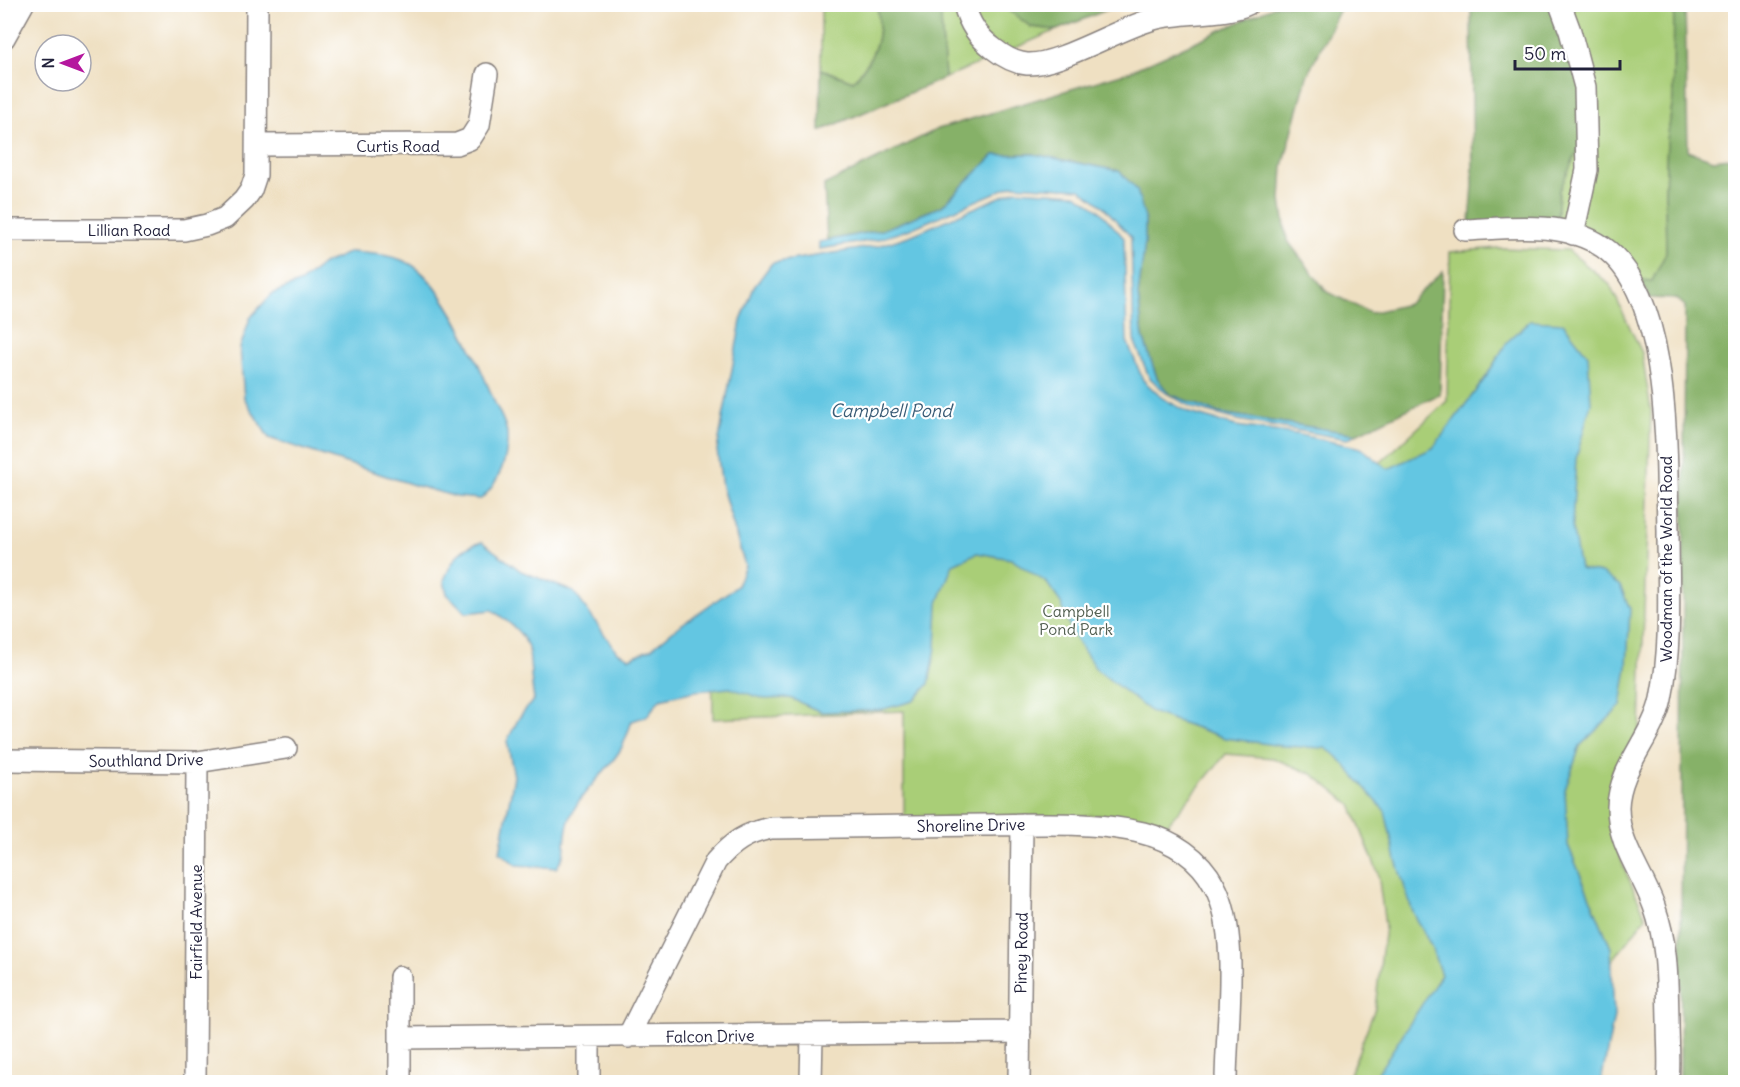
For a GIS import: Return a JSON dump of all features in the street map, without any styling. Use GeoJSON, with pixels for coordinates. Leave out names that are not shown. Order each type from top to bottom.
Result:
{"type":"FeatureCollection","features":[{"type":"Feature","properties":{"kind":"street"},"geometry":{"type":"LineString","coordinates":[[4,38],[23,4]]}},
{"type":"Feature","properties":{"kind":"street"},"geometry":{"type":"LineString","coordinates":[[257,4],[257,145]]}},
{"type":"Feature","properties":{"kind":"street"},"geometry":{"type":"LineString","coordinates":[[964,4],[968,20],[984,41],[1006,58],[1027,64],[1045,63],[1139,23],[1189,8],[1221,10],[1248,4]]}},
{"type":"Feature","properties":{"kind":"street"},"geometry":{"type":"LineString","coordinates":[[1560,4],[1585,87],[1587,170],[1573,234]]}},
{"type":"Feature","properties":{"kind":"street","name":"Curtis Road"},"geometry":{"type":"LineString","coordinates":[[257,145],[457,144],[471,139],[479,125],[487,74]]}},
{"type":"Feature","properties":{"kind":"street","name":"Lillian Road"},"geometry":{"type":"LineString","coordinates":[[4,230],[184,230],[225,218],[251,190],[256,175],[257,145]]}},
{"type":"Feature","properties":{"kind":"street","name":"Woodman of the World Road"},"geometry":{"type":"LineString","coordinates":[[1464,230],[1525,227],[1573,234],[1603,247],[1626,270],[1644,308],[1661,380],[1665,425],[1668,579],[1665,672],[1660,702],[1651,727],[1633,759],[1618,803],[1619,824],[1625,844],[1653,903],[1668,959],[1668,1083]]}},
{"type":"Feature","properties":{"kind":"street","name":"Southland Drive"},"geometry":{"type":"LineString","coordinates":[[4,760],[197,762],[286,748]]}},
{"type":"Feature","properties":{"kind":"street","name":"Fairfield Avenue"},"geometry":{"type":"LineString","coordinates":[[195,1083],[197,762]]}},
{"type":"Feature","properties":{"kind":"street","name":"Piney Road"},"geometry":{"type":"LineString","coordinates":[[1020,1083],[1022,824]]}},
{"type":"Feature","properties":{"kind":"street","name":"Shoreline Drive"},"geometry":{"type":"LineString","coordinates":[[628,1037],[716,861],[732,843],[752,832],[771,828],[1022,824],[1102,827],[1146,833],[1176,846],[1194,858],[1205,870],[1222,902],[1227,924],[1229,1000],[1226,1083]]}},
{"type":"Feature","properties":{"kind":"street"},"geometry":{"type":"LineString","coordinates":[[399,1083],[400,977]]}},
{"type":"Feature","properties":{"kind":"street","name":"Falcon Drive"},"geometry":{"type":"LineString","coordinates":[[400,1038],[589,1038],[1020,1032]]}},
{"type":"Feature","properties":{"kind":"street"},"geometry":{"type":"LineString","coordinates":[[811,1083],[812,1035]]}},
{"type":"Feature","properties":{"kind":"street"},"geometry":{"type":"LineString","coordinates":[[589,1038],[589,1083]]}},
{"type":"Feature","properties":{"kind":"green space"},"geometry":{"type":"Polygon","coordinates":[[[821,5],[877,5],[879,27],[876,46],[867,63],[853,81],[821,69],[821,5]]]}},
{"type":"Feature","properties":{"kind":"green space"},"geometry":{"type":"Polygon","coordinates":[[[877,5],[940,5],[945,78],[820,131],[821,69],[853,81],[861,72],[876,46],[879,27],[877,5]]]}},
{"type":"Feature","properties":{"kind":"green space"},"geometry":{"type":"Polygon","coordinates":[[[940,5],[1002,5],[1031,27],[1057,30],[945,78],[940,5]]]}},
{"type":"Feature","properties":{"kind":"green space"},"geometry":{"type":"Polygon","coordinates":[[[1002,5],[1119,5],[1057,30],[1031,27],[1002,5]]]}},
{"type":"Feature","properties":{"kind":"green space"},"geometry":{"type":"Polygon","coordinates":[[[1277,5],[1342,5],[1307,76],[1283,166],[1281,200],[1287,240],[1326,291],[1370,313],[1408,304],[1443,271],[1440,394],[1356,434],[1219,413],[1169,394],[1157,378],[1143,337],[1138,295],[1145,242],[1145,218],[1119,171],[1033,154],[994,155],[942,206],[882,230],[827,240],[824,185],[938,129],[1128,72],[1277,5]]]}},
{"type":"Feature","properties":{"kind":"green space"},"geometry":{"type":"Polygon","coordinates":[[[1471,5],[1552,5],[1585,94],[1581,143],[1559,191],[1557,223],[1470,223],[1473,185],[1471,5]]]}},
{"type":"Feature","properties":{"kind":"green space"},"geometry":{"type":"Polygon","coordinates":[[[1552,5],[1674,5],[1673,99],[1667,140],[1665,193],[1666,253],[1652,281],[1641,280],[1557,223],[1559,191],[1552,5]]]}},
{"type":"Feature","properties":{"kind":"green space"},"geometry":{"type":"Polygon","coordinates":[[[1674,5],[1685,5],[1688,151],[1713,160],[1736,157],[1735,1082],[1680,1082],[1685,306],[1677,299],[1649,298],[1641,280],[1652,281],[1666,253],[1665,193],[1667,140],[1673,99],[1674,5]]]}},
{"type":"Feature","properties":{"kind":"green space","name":"Campbell Pond"},"geometry":{"type":"Polygon","coordinates":[[[1499,248],[1568,250],[1610,285],[1642,353],[1651,411],[1640,729],[1613,771],[1609,824],[1624,868],[1646,917],[1519,1082],[1347,1082],[1375,1008],[1385,926],[1378,873],[1351,805],[1312,774],[1273,758],[1226,754],[1166,826],[1114,815],[904,819],[904,711],[713,719],[712,651],[858,276],[1148,440],[1342,498],[1447,401],[1450,252],[1499,248]]]}},
{"type":"Feature","properties":{"kind":"water"},"geometry":{"type":"Polygon","coordinates":[[[1033,154],[1119,171],[1137,190],[1145,218],[1145,242],[1138,295],[1143,337],[1157,378],[1169,394],[1219,413],[1356,434],[1347,439],[1238,420],[1193,408],[1166,393],[1149,377],[1134,340],[1131,237],[1103,206],[1080,189],[1013,185],[910,229],[876,240],[819,249],[819,242],[882,230],[942,206],[994,155],[1033,154]]]}},
{"type":"Feature","properties":{"kind":"water","name":"Campbell Pond"},"geometry":{"type":"Polygon","coordinates":[[[1016,190],[1076,194],[1098,209],[1124,238],[1127,341],[1143,380],[1162,398],[1190,413],[1236,426],[1296,434],[1361,448],[1388,469],[1433,448],[1486,377],[1507,342],[1530,321],[1563,323],[1588,355],[1591,403],[1576,459],[1572,526],[1580,569],[1601,573],[1620,586],[1630,609],[1627,667],[1621,706],[1580,746],[1565,790],[1568,845],[1611,948],[1614,1016],[1601,1082],[1372,1082],[1441,975],[1431,946],[1412,910],[1396,860],[1385,811],[1337,756],[1325,748],[1282,746],[1225,738],[1151,712],[1096,669],[1072,633],[1061,603],[1047,583],[1011,559],[977,553],[953,564],[938,603],[936,648],[929,684],[914,701],[880,710],[821,712],[790,698],[765,699],[730,688],[695,691],[660,699],[647,716],[632,721],[619,752],[576,806],[567,828],[564,853],[556,868],[516,865],[500,852],[514,776],[507,741],[519,718],[534,699],[530,657],[524,640],[508,621],[492,610],[466,613],[447,594],[444,580],[457,555],[482,542],[521,571],[574,592],[617,652],[630,658],[651,649],[675,629],[737,586],[745,566],[722,487],[717,450],[741,321],[754,287],[772,263],[878,246],[912,235],[1016,190]]]}},
{"type":"Feature","properties":{"kind":"water"},"geometry":{"type":"Polygon","coordinates":[[[350,252],[390,257],[412,265],[438,291],[461,328],[481,369],[507,433],[502,469],[493,486],[481,499],[457,497],[414,485],[269,438],[244,398],[240,348],[250,318],[272,294],[301,282],[323,264],[350,252]]]}},
{"type":"Feature","properties":{"kind":"park label","name":"Campbell Pond Park"},"geometry":{"type":"Point","coordinates":[1076,620]}}]}
